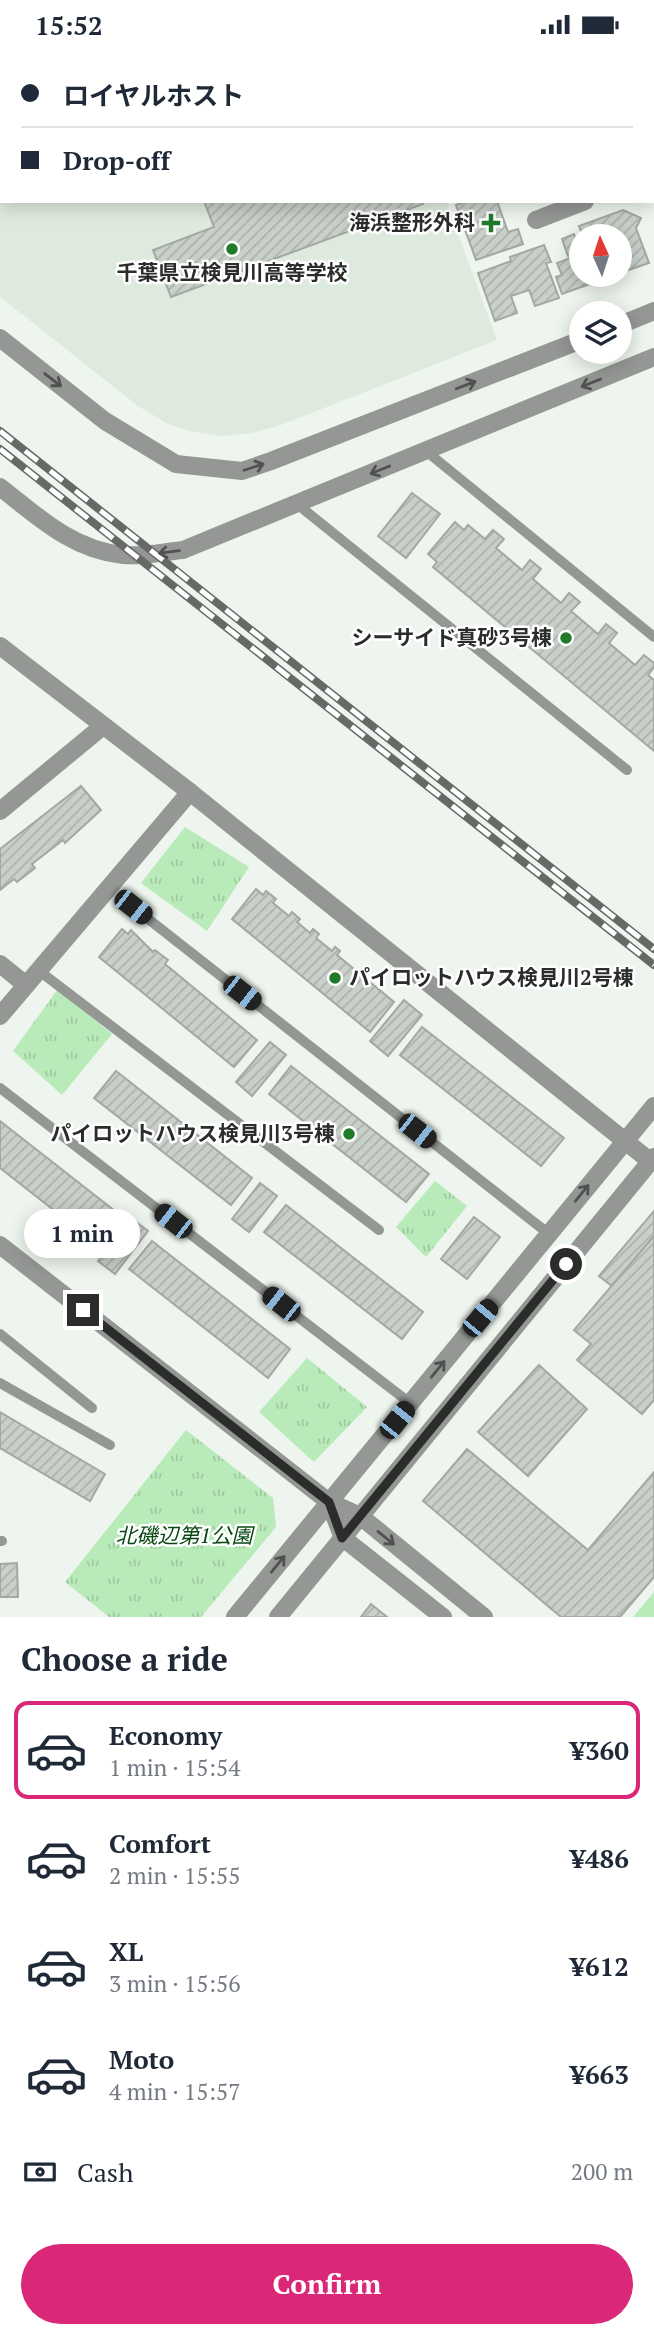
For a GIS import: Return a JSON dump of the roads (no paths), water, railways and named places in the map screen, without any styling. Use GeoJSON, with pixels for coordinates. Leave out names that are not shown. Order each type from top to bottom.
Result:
{"type":"FeatureCollection","features":[{"type":"Feature","properties":{"kind":"street"},"geometry":{"type":"LineString","coordinates":[[536,220],[580,203]]}},
{"type":"Feature","properties":{"kind":"street"},"geometry":{"type":"LineString","coordinates":[[632,320],[654,311]]}},
{"type":"Feature","properties":{"kind":"street"},"geometry":{"type":"LineString","coordinates":[[0,338],[105,421],[176,464],[242,471],[569,345]]}},
{"type":"Feature","properties":{"kind":"street"},"geometry":{"type":"LineString","coordinates":[[0,487],[60,534],[79,544],[123,555],[183,550],[654,358]]}},
{"type":"Feature","properties":{"kind":"street"},"geometry":{"type":"LineString","coordinates":[[0,647],[190,792],[625,1141],[652,1159],[278,1617]]}},
{"type":"Feature","properties":{"kind":"street"},"geometry":{"type":"LineString","coordinates":[[0,810],[103,726]]}},
{"type":"Feature","properties":{"kind":"street"},"geometry":{"type":"LineString","coordinates":[[0,1016],[190,792]]}},
{"type":"Feature","properties":{"kind":"street"},"geometry":{"type":"LineString","coordinates":[[0,964],[26,985]]}},
{"type":"Feature","properties":{"kind":"street"},"geometry":{"type":"LineString","coordinates":[[235,1617],[654,1106]]}},
{"type":"Feature","properties":{"kind":"street"},"geometry":{"type":"LineString","coordinates":[[0,1245],[329,1502],[360,1516],[484,1617]]}},
{"type":"Feature","properties":{"kind":"street"},"geometry":{"type":"LineString","coordinates":[[329,1502],[342,1538],[439,1616]]}},
{"type":"Feature","properties":{"kind":"lane"},"geometry":{"type":"LineString","coordinates":[[426,451],[654,637]]}},
{"type":"Feature","properties":{"kind":"lane"},"geometry":{"type":"LineString","coordinates":[[297,504],[627,770]]}},
{"type":"Feature","properties":{"kind":"lane"},"geometry":{"type":"LineString","coordinates":[[133,907],[549,1234]]}},
{"type":"Feature","properties":{"kind":"lane"},"geometry":{"type":"LineString","coordinates":[[38,970],[379,1230]]}},
{"type":"Feature","properties":{"kind":"lane"},"geometry":{"type":"LineString","coordinates":[[0,1088],[410,1403]]}},
{"type":"Feature","properties":{"kind":"lane"},"geometry":{"type":"LineString","coordinates":[[0,1334],[92,1409]]}},
{"type":"Feature","properties":{"kind":"lane"},"geometry":{"type":"LineString","coordinates":[[0,1383],[110,1445]]}},
{"type":"Feature","properties":{"kind":"railway"},"geometry":{"type":"LineString","coordinates":[[0,431],[654,949]]}},
{"type":"Feature","properties":{"kind":"railway"},"geometry":{"type":"LineString","coordinates":[[0,449],[654,965]]}},
{"type":"Feature","properties":{"kind":"place","name":"海浜整形外科"},"geometry":{"type":"Point","coordinates":[491,223]}},
{"type":"Feature","properties":{"kind":"place","name":"千葉県立検見川高等学校"},"geometry":{"type":"Point","coordinates":[232,249]}},
{"type":"Feature","properties":{"kind":"place","name":"シーサイド真砂3号棟"},"geometry":{"type":"Point","coordinates":[566,638]}},
{"type":"Feature","properties":{"kind":"place","name":"パイロットハウス検見川2号棟"},"geometry":{"type":"Point","coordinates":[335,978]}},
{"type":"Feature","properties":{"kind":"place","name":"パイロットハウス検見川3号棟"},"geometry":{"type":"Point","coordinates":[349,1134]}},
{"type":"Feature","properties":{"kind":"park label","name":"北磯辺第1公園"},"geometry":{"type":"Point","coordinates":[184,1536]}}]}
